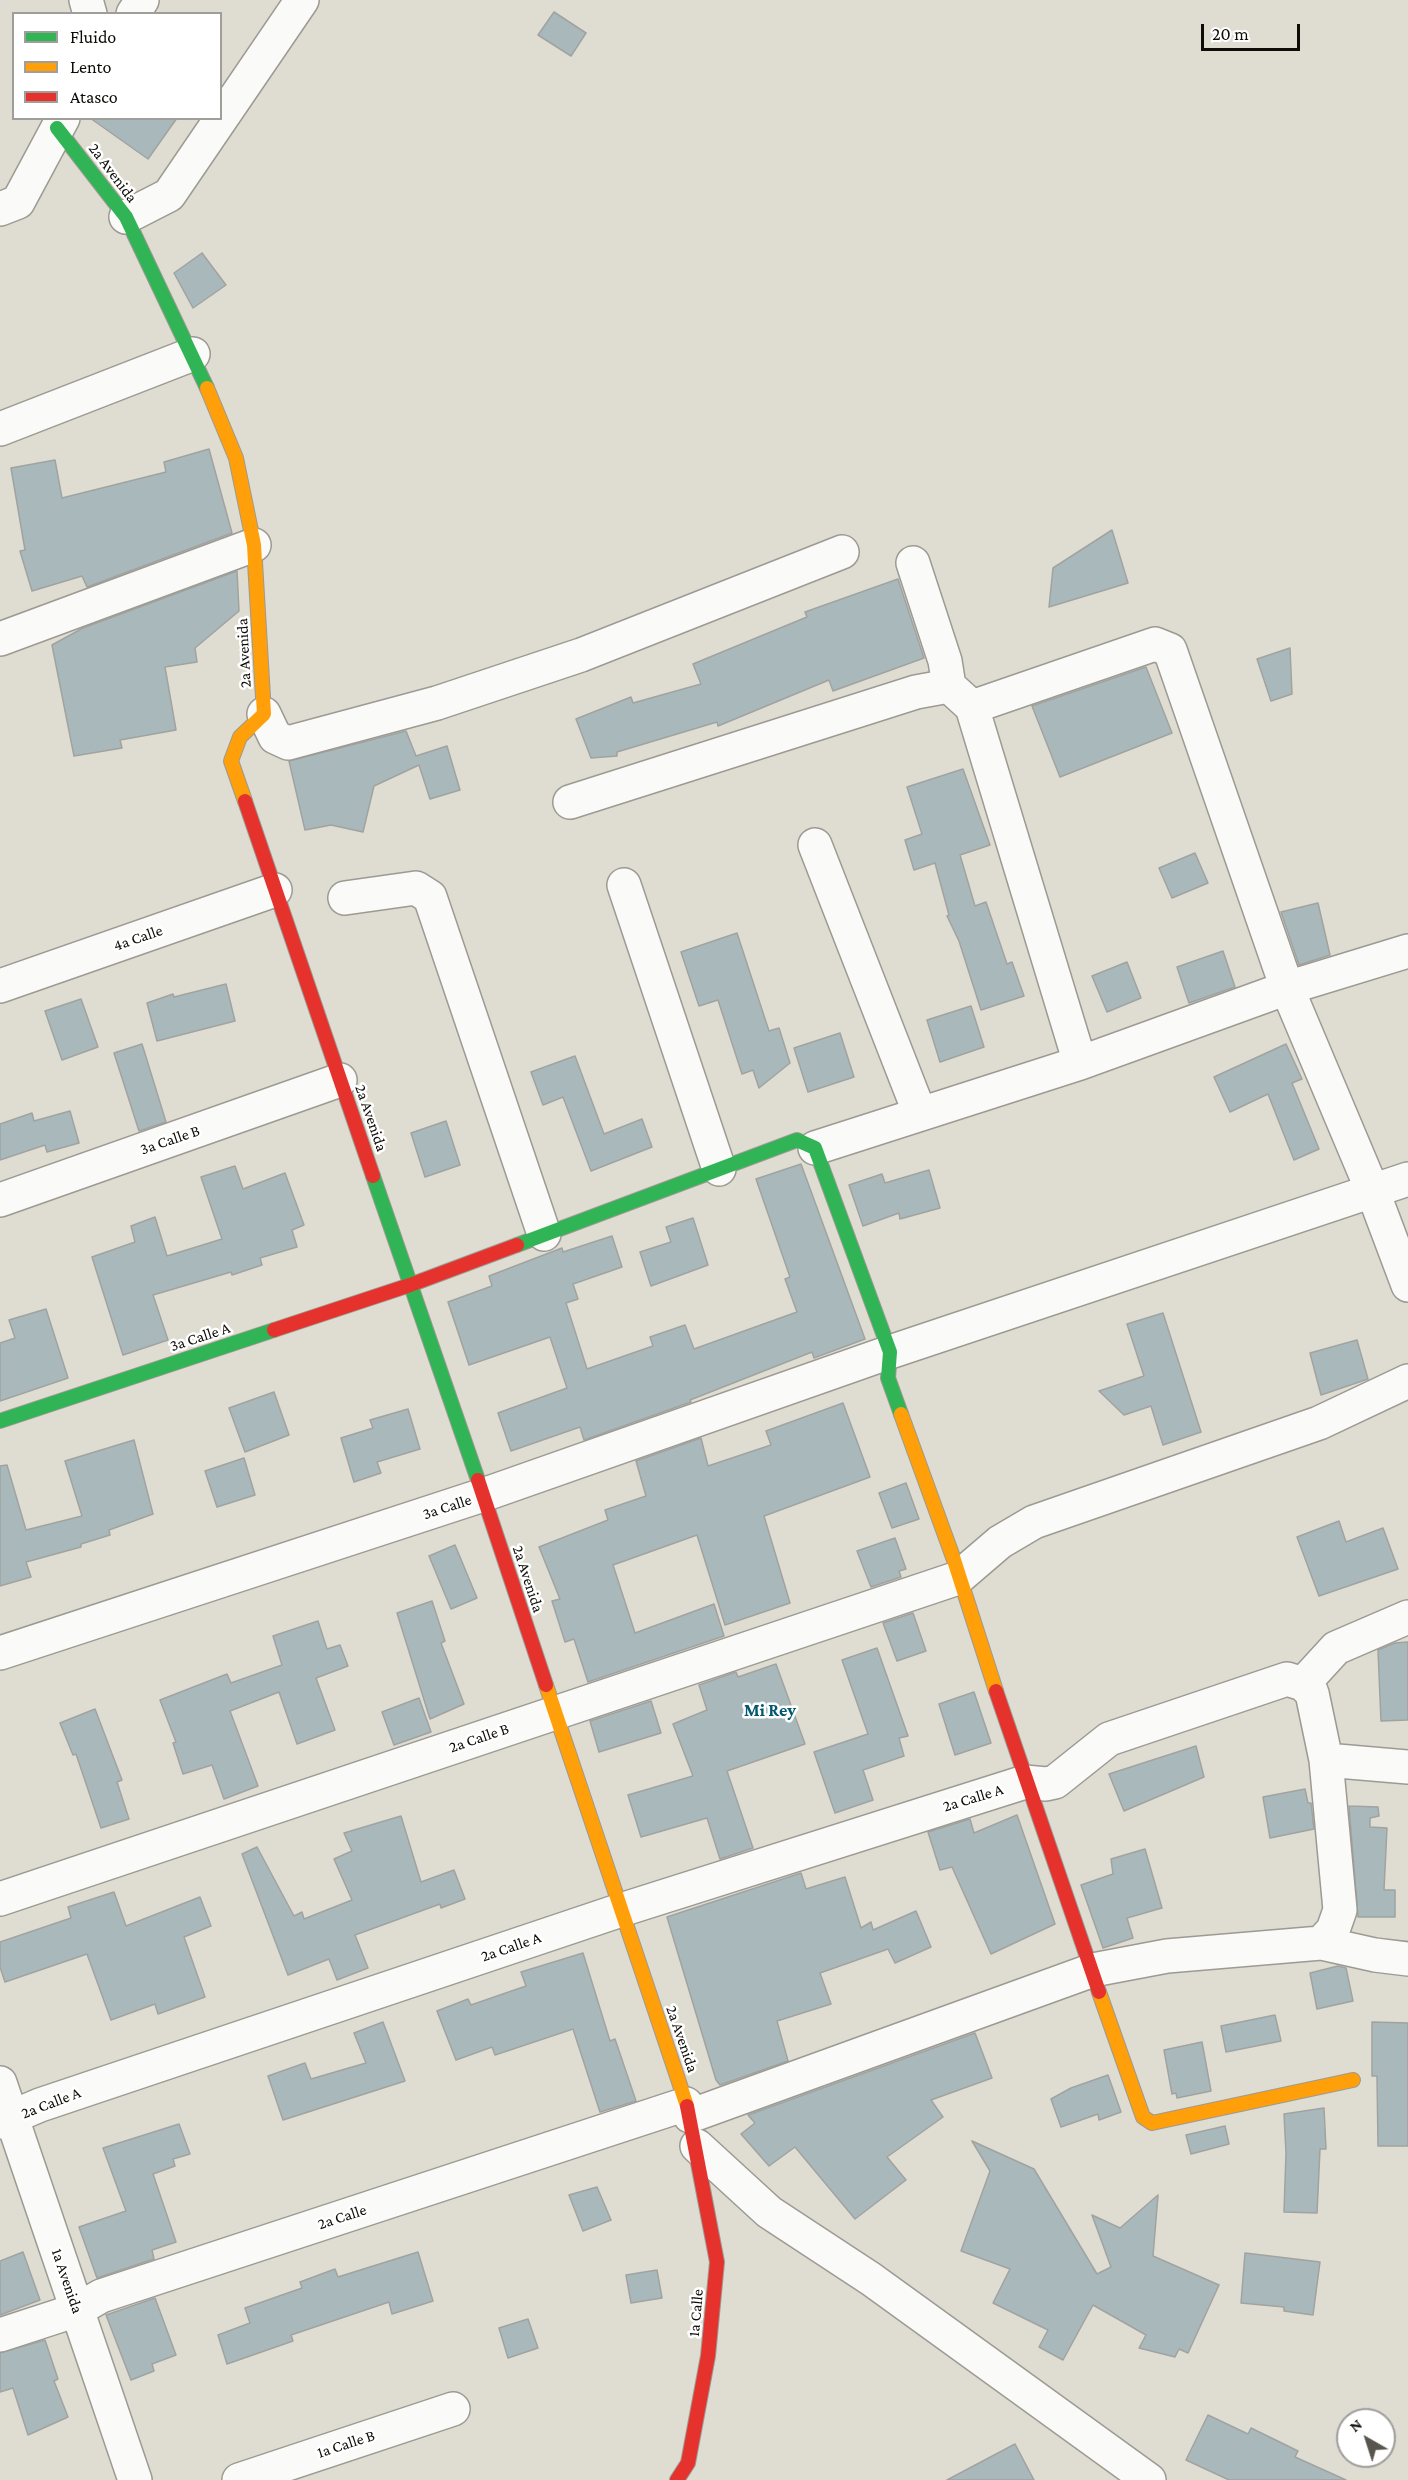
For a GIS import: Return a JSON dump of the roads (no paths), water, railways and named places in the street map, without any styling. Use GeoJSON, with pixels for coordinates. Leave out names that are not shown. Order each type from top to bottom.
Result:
{"type":"FeatureCollection","features":[{"type":"Feature","properties":{"kind":"street"},"geometry":{"type":"LineString","coordinates":[[222,117],[302,0]]}},
{"type":"Feature","properties":{"kind":"street"},"geometry":{"type":"LineString","coordinates":[[126,217],[169,195],[220,120]]}},
{"type":"Feature","properties":{"kind":"street"},"geometry":{"type":"LineString","coordinates":[[0,209],[18,202],[60,123]]}},
{"type":"Feature","properties":{"kind":"street","name":"2a Avenida"},"geometry":{"type":"LineString","coordinates":[[60,123],[126,217],[193,354],[236,458],[254,545],[264,714],[240,737],[231,761],[483,1495],[691,2122]]}},
{"type":"Feature","properties":{"kind":"street"},"geometry":{"type":"LineString","coordinates":[[0,429],[193,354]]}},
{"type":"Feature","properties":{"kind":"street"},"geometry":{"type":"LineString","coordinates":[[0,639],[254,545]]}},
{"type":"Feature","properties":{"kind":"street"},"geometry":{"type":"LineString","coordinates":[[264,714],[275,737],[288,743],[437,703],[581,655],[842,552]]}},
{"type":"Feature","properties":{"kind":"street"},"geometry":{"type":"LineString","coordinates":[[914,563],[945,661],[949,686],[972,707],[1080,1063]]}},
{"type":"Feature","properties":{"kind":"street"},"geometry":{"type":"LineString","coordinates":[[972,707],[1155,644],[1170,650],[1287,988],[1373,1192],[1408,1285]]}},
{"type":"Feature","properties":{"kind":"street"},"geometry":{"type":"LineString","coordinates":[[570,802],[916,692],[949,686]]}},
{"type":"Feature","properties":{"kind":"street"},"geometry":{"type":"LineString","coordinates":[[815,845],[920,1114]]}},
{"type":"Feature","properties":{"kind":"street"},"geometry":{"type":"LineString","coordinates":[[624,885],[719,1169]]}},
{"type":"Feature","properties":{"kind":"street"},"geometry":{"type":"LineString","coordinates":[[345,898],[416,888],[430,897],[544,1234]]}},
{"type":"Feature","properties":{"kind":"street","name":"4a Calle"},"geometry":{"type":"LineString","coordinates":[[0,986],[275,890]]}},
{"type":"Feature","properties":{"kind":"street"},"geometry":{"type":"LineString","coordinates":[[1353,2080],[1152,2123],[1143,2117],[1094,1970],[1025,1782],[965,1591],[958,1578],[954,1560],[888,1378],[890,1352],[814,1148],[1080,1063],[1287,988],[1408,951]]}},
{"type":"Feature","properties":{"kind":"street","name":"3a Calle B"},"geometry":{"type":"LineString","coordinates":[[0,1200],[340,1080]]}},
{"type":"Feature","properties":{"kind":"street","name":"3a Calle A"},"geometry":{"type":"LineString","coordinates":[[0,1421],[410,1284],[796,1140],[814,1148]]}},
{"type":"Feature","properties":{"kind":"street","name":"3a Calle"},"geometry":{"type":"LineString","coordinates":[[0,1653],[483,1495],[890,1352],[1408,1179]]}},
{"type":"Feature","properties":{"kind":"street"},"geometry":{"type":"LineString","coordinates":[[958,1578],[1000,1542],[1034,1522],[1318,1423],[1408,1381]]}},
{"type":"Feature","properties":{"kind":"street","name":"2a Calle B"},"geometry":{"type":"LineString","coordinates":[[0,1899],[958,1578]]}},
{"type":"Feature","properties":{"kind":"street"},"geometry":{"type":"LineString","coordinates":[[1322,1943],[1332,1930],[1340,1910],[1326,1760],[1317,1712],[1311,1693],[1303,1684],[1336,1648],[1408,1617]]}},
{"type":"Feature","properties":{"kind":"street","name":"2a Calle A"},"geometry":{"type":"LineString","coordinates":[[6,2120],[40,2105],[621,1910],[1025,1782],[1046,1785],[1055,1782],[1109,1739],[1287,1679],[1303,1684]]}},
{"type":"Feature","properties":{"kind":"street"},"geometry":{"type":"LineString","coordinates":[[1326,1760],[1408,1767]]}},
{"type":"Feature","properties":{"kind":"street","name":"2a Calle"},"geometry":{"type":"LineString","coordinates":[[0,2336],[77,2310],[101,2296],[691,2122],[1094,1970],[1167,1956],[1322,1943],[1375,1955],[1408,1959]]}},
{"type":"Feature","properties":{"kind":"street","name":"1a Avenida"},"geometry":{"type":"LineString","coordinates":[[0,2083],[6,2120],[77,2310],[135,2480]]}},
{"type":"Feature","properties":{"kind":"street"},"geometry":{"type":"LineString","coordinates":[[691,2122],[770,2212],[871,2278],[1142,2478]]}},
{"type":"Feature","properties":{"kind":"street","name":"1a Calle"},"geometry":{"type":"LineString","coordinates":[[678,2480],[687,2463],[708,2356],[717,2262],[691,2122]]}},
{"type":"Feature","properties":{"kind":"street","name":"1a Calle B"},"geometry":{"type":"LineString","coordinates":[[239,2480],[453,2409]]}},
{"type":"Feature","properties":{"kind":"district","name":"Mi Rey"},"geometry":{"type":"Point","coordinates":[770,1710]}}]}
